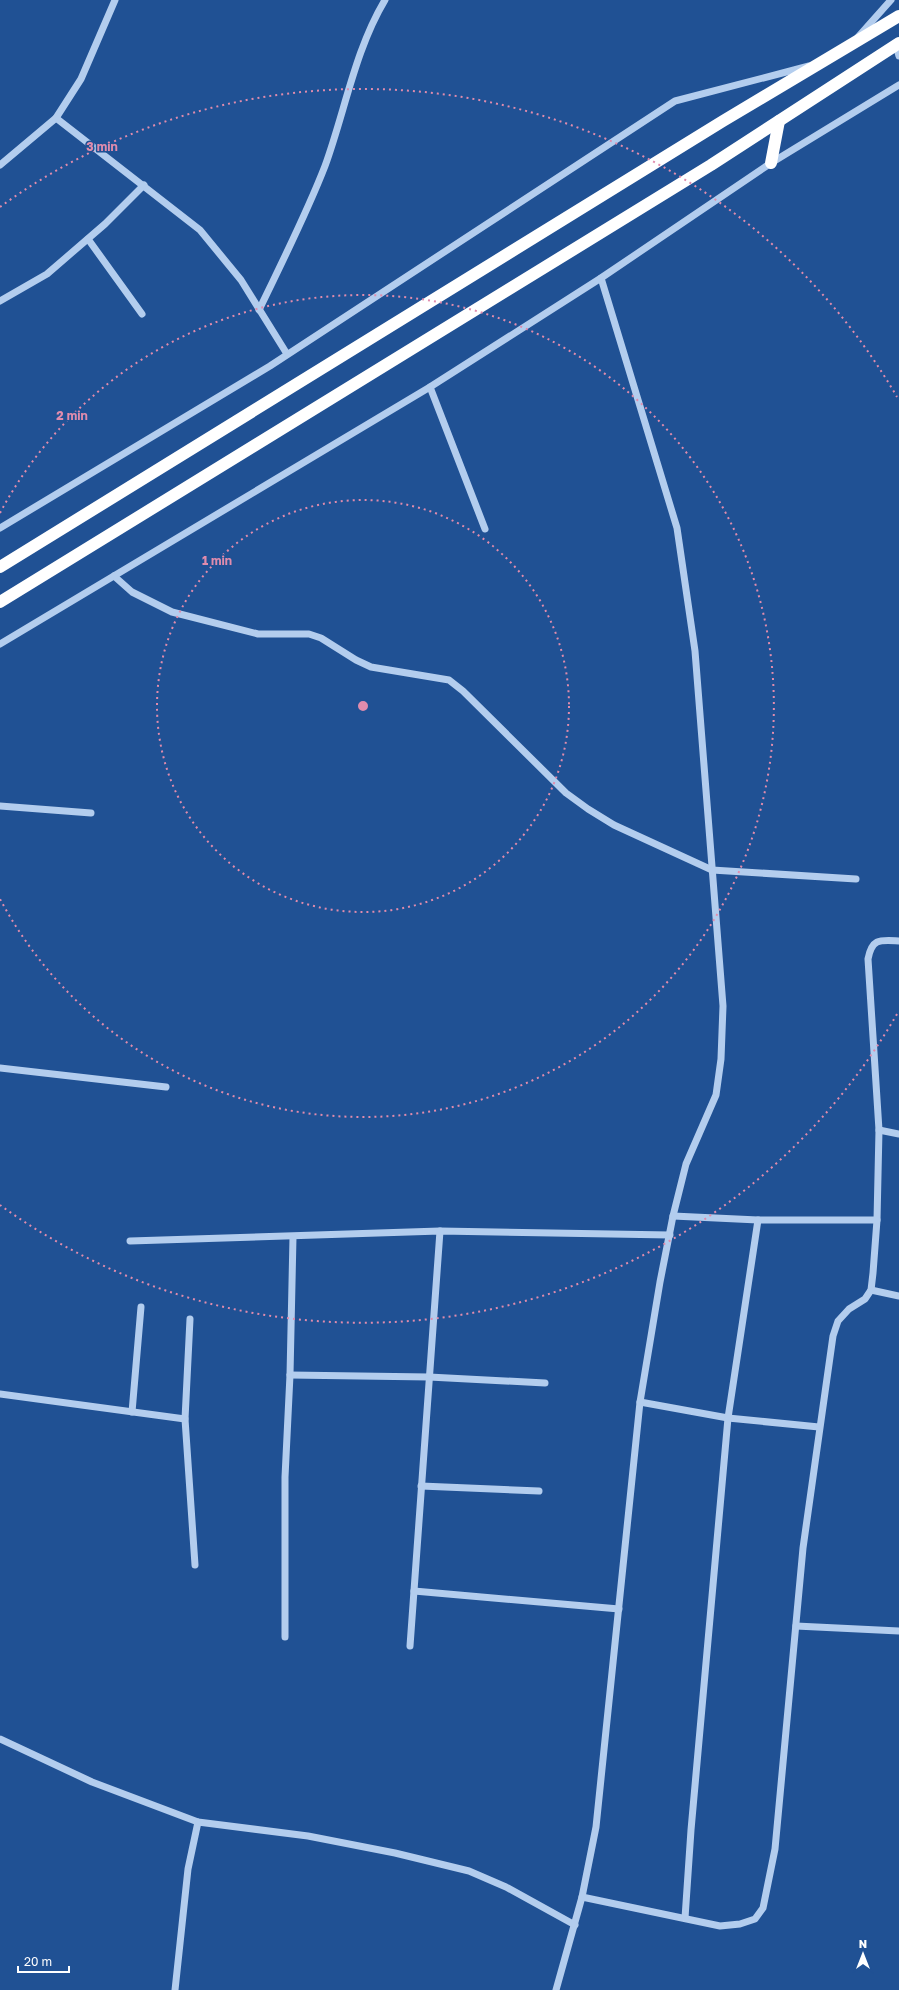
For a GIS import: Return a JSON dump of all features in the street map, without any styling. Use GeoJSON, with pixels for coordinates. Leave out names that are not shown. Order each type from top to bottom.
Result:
{"type":"FeatureCollection","features":[{"type":"Feature","properties":{"kind":"highway"},"geometry":{"type":"LineString","coordinates":[[1,566],[723,121],[899,16]]}},
{"type":"Feature","properties":{"kind":"highway"},"geometry":{"type":"LineString","coordinates":[[0,602],[711,165],[779,121],[898,48]]}},
{"type":"Feature","properties":{"kind":"highway"},"geometry":{"type":"LineString","coordinates":[[771,163],[779,121]]}},
{"type":"Feature","properties":{"kind":"street"},"geometry":{"type":"LineString","coordinates":[[0,165],[56,118],[80,79],[115,0]]}},
{"type":"Feature","properties":{"kind":"street"},"geometry":{"type":"LineString","coordinates":[[259,310],[303,218],[325,165],[367,38],[385,0]]}},
{"type":"Feature","properties":{"kind":"street"},"geometry":{"type":"LineString","coordinates":[[849,46],[891,0]]}},
{"type":"Feature","properties":{"kind":"street"},"geometry":{"type":"LineString","coordinates":[[0,528],[287,354],[675,101],[822,62]]}},
{"type":"Feature","properties":{"kind":"street"},"geometry":{"type":"LineString","coordinates":[[0,644],[430,387],[601,278],[771,163],[899,85]]}},
{"type":"Feature","properties":{"kind":"street"},"geometry":{"type":"LineString","coordinates":[[56,118],[200,230],[241,280],[287,354]]}},
{"type":"Feature","properties":{"kind":"street"},"geometry":{"type":"LineString","coordinates":[[0,301],[48,274],[88,239],[144,185]]}},
{"type":"Feature","properties":{"kind":"street"},"geometry":{"type":"LineString","coordinates":[[88,239],[142,314]]}},
{"type":"Feature","properties":{"kind":"street"},"geometry":{"type":"LineString","coordinates":[[556,1990],[582,1897],[596,1826],[640,1402],[660,1282],[673,1216],[686,1164],[716,1096],[722,1059],[723,1006],[695,651],[677,528],[601,278]]}},
{"type":"Feature","properties":{"kind":"street"},"geometry":{"type":"LineString","coordinates":[[430,387],[485,529]]}},
{"type":"Feature","properties":{"kind":"street"},"geometry":{"type":"LineString","coordinates":[[114,576],[132,592],[172,612],[258,634],[309,634],[322,638],[356,660],[371,667],[449,680],[566,793],[588,809],[614,825],[712,870],[856,879]]}},
{"type":"Feature","properties":{"kind":"street"},"geometry":{"type":"LineString","coordinates":[[0,806],[91,813]]}},
{"type":"Feature","properties":{"kind":"street"},"geometry":{"type":"LineString","coordinates":[[582,1897],[720,1926],[740,1924],[755,1919],[763,1908],[776,1849],[803,1548],[833,1336],[838,1321],[848,1309],[865,1299],[871,1290],[877,1220],[879,1130],[868,959],[870,948],[874,943],[881,940],[899,941]]}},
{"type":"Feature","properties":{"kind":"street"},"geometry":{"type":"LineString","coordinates":[[0,1068],[166,1088]]}},
{"type":"Feature","properties":{"kind":"street"},"geometry":{"type":"LineString","coordinates":[[879,1130],[899,1134]]}},
{"type":"Feature","properties":{"kind":"street"},"geometry":{"type":"LineString","coordinates":[[673,1216],[758,1220],[877,1220]]}},
{"type":"Feature","properties":{"kind":"street"},"geometry":{"type":"LineString","coordinates":[[685,1918],[691,1830],[728,1418],[758,1220]]}},
{"type":"Feature","properties":{"kind":"street"},"geometry":{"type":"LineString","coordinates":[[130,1241],[293,1237],[440,1231],[670,1235]]}},
{"type":"Feature","properties":{"kind":"street"},"geometry":{"type":"LineString","coordinates":[[410,1646],[440,1231]]}},
{"type":"Feature","properties":{"kind":"street"},"geometry":{"type":"LineString","coordinates":[[286,1637],[286,1477],[293,1237]]}},
{"type":"Feature","properties":{"kind":"street"},"geometry":{"type":"LineString","coordinates":[[871,1290],[899,1296]]}},
{"type":"Feature","properties":{"kind":"street"},"geometry":{"type":"LineString","coordinates":[[132,1412],[141,1307]]}},
{"type":"Feature","properties":{"kind":"street"},"geometry":{"type":"LineString","coordinates":[[190,1319],[185,1419],[195,1565]]}},
{"type":"Feature","properties":{"kind":"street"},"geometry":{"type":"LineString","coordinates":[[290,1375],[429,1378],[545,1383]]}},
{"type":"Feature","properties":{"kind":"street"},"geometry":{"type":"LineString","coordinates":[[0,1394],[185,1419]]}},
{"type":"Feature","properties":{"kind":"street"},"geometry":{"type":"LineString","coordinates":[[640,1402],[728,1418],[819,1427]]}},
{"type":"Feature","properties":{"kind":"street"},"geometry":{"type":"LineString","coordinates":[[421,1486],[539,1491]]}},
{"type":"Feature","properties":{"kind":"street"},"geometry":{"type":"LineString","coordinates":[[414,1591],[619,1609]]}},
{"type":"Feature","properties":{"kind":"street"},"geometry":{"type":"LineString","coordinates":[[796,1626],[899,1631]]}},
{"type":"Feature","properties":{"kind":"street"},"geometry":{"type":"LineString","coordinates":[[0,1739],[92,1782],[198,1822],[308,1836],[395,1853],[469,1872],[506,1887],[575,1925]]}},
{"type":"Feature","properties":{"kind":"street"},"geometry":{"type":"LineString","coordinates":[[175,1990],[188,1870],[198,1822]]}}]}
